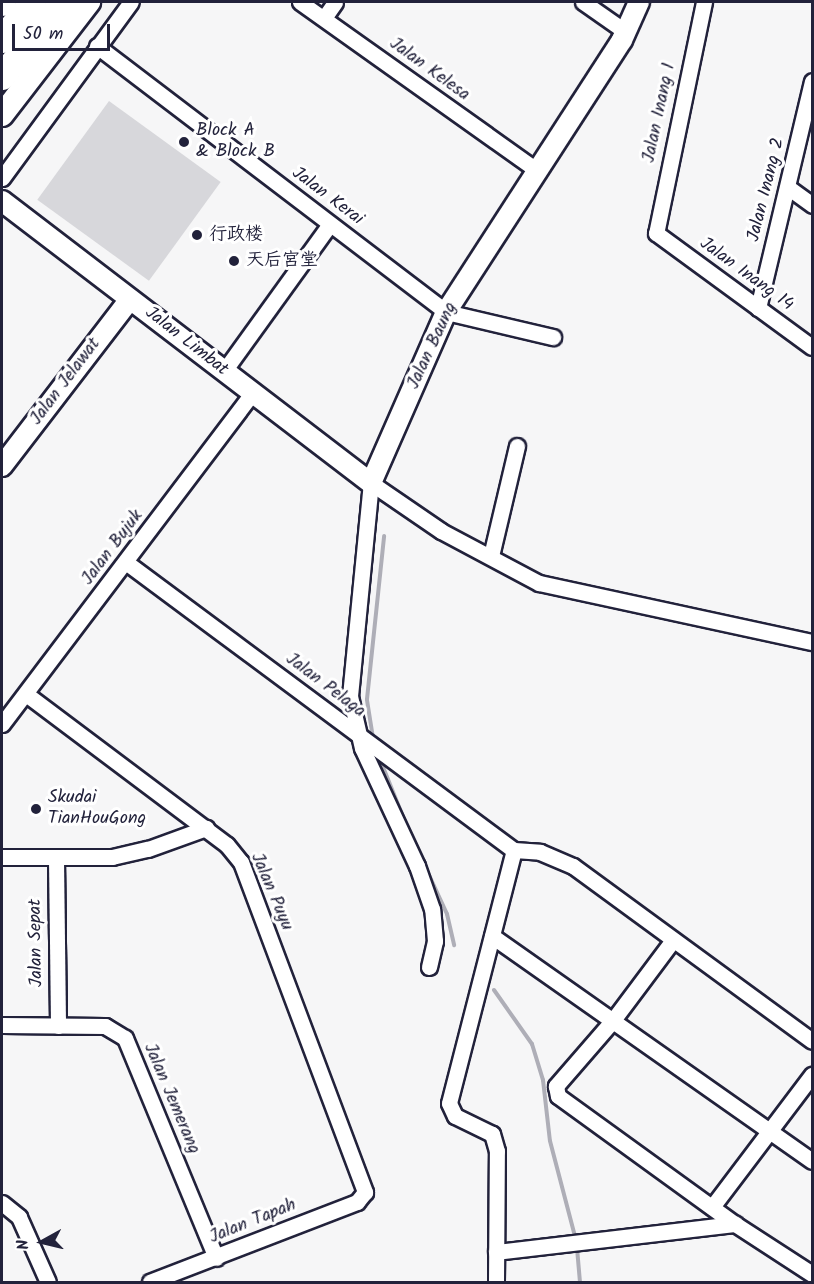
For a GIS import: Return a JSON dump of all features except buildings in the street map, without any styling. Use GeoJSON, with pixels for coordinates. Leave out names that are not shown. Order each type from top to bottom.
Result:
{"type":"FeatureCollection","features":[{"type":"Feature","properties":{"kind":"highway"},"geometry":{"type":"LineString","coordinates":[[2,40],[33,2]]}},
{"type":"Feature","properties":{"kind":"highway"},"geometry":{"type":"LineString","coordinates":[[2,77],[63,2]]}},
{"type":"Feature","properties":{"kind":"main road"},"geometry":{"type":"LineString","coordinates":[[2,115],[88,2]]}},
{"type":"Feature","properties":{"kind":"street"},"geometry":{"type":"LineString","coordinates":[[2,178],[131,2]]}},
{"type":"Feature","properties":{"kind":"street","name":"Jalan Kelesa"},"geometry":{"type":"LineString","coordinates":[[300,2],[536,170]]}},
{"type":"Feature","properties":{"kind":"street"},"geometry":{"type":"LineString","coordinates":[[324,18],[335,2]]}},
{"type":"Feature","properties":{"kind":"street"},"geometry":{"type":"LineString","coordinates":[[582,2],[626,32]]}},
{"type":"Feature","properties":{"kind":"street","name":"Jalan Baung"},"geometry":{"type":"LineString","coordinates":[[356,733],[351,696],[352,663],[371,483],[446,312],[626,32],[639,2]]}},
{"type":"Feature","properties":{"kind":"street","name":"Jalan Inang 1"},"geometry":{"type":"LineString","coordinates":[[656,233],[704,2]]}},
{"type":"Feature","properties":{"kind":"street","name":"Jalan Kerai"},"geometry":{"type":"LineString","coordinates":[[97,46],[446,312],[553,337]]}},
{"type":"Feature","properties":{"kind":"street","name":"Jalan Inang 2"},"geometry":{"type":"LineString","coordinates":[[758,308],[789,188],[813,81]]}},
{"type":"Feature","properties":{"kind":"street"},"geometry":{"type":"LineString","coordinates":[[789,188],[813,205]]}},
{"type":"Feature","properties":{"kind":"street","name":"Jalan Limbat"},"geometry":{"type":"LineString","coordinates":[[2,201],[371,483]]}},
{"type":"Feature","properties":{"kind":"street"},"geometry":{"type":"LineString","coordinates":[[224,371],[330,224]]}},
{"type":"Feature","properties":{"kind":"street","name":"Jalan Inang 14"},"geometry":{"type":"LineString","coordinates":[[656,233],[813,347]]}},
{"type":"Feature","properties":{"kind":"street","name":"Jalan Jelawat"},"geometry":{"type":"LineString","coordinates":[[2,466],[130,299]]}},
{"type":"Feature","properties":{"kind":"street","name":"Jalan Bujuk"},"geometry":{"type":"LineString","coordinates":[[2,724],[127,562],[252,393]]}},
{"type":"Feature","properties":{"kind":"street"},"geometry":{"type":"LineString","coordinates":[[491,556],[517,446]]}},
{"type":"Feature","properties":{"kind":"street"},"geometry":{"type":"LineString","coordinates":[[371,483],[441,531],[539,583],[813,642]]}},
{"type":"Feature","properties":{"kind":"street","name":"Jalan Pelaga"},"geometry":{"type":"LineString","coordinates":[[127,562],[356,733],[432,909],[435,941],[429,967]]}},
{"type":"Feature","properties":{"kind":"street","name":"Jalan Puyu"},"geometry":{"type":"LineString","coordinates":[[26,694],[227,844],[241,862],[365,1192]]}},
{"type":"Feature","properties":{"kind":"street"},"geometry":{"type":"LineString","coordinates":[[356,733],[514,850],[560,858],[813,1041]]}},
{"type":"Feature","properties":{"kind":"street"},"geometry":{"type":"LineString","coordinates":[[2,857],[56,859],[112,857],[148,849],[206,828]]}},
{"type":"Feature","properties":{"kind":"street"},"geometry":{"type":"LineString","coordinates":[[496,1282],[497,1150],[492,1134],[455,1116],[449,1103],[514,850]]}},
{"type":"Feature","properties":{"kind":"street","name":"Jalan Sepat"},"geometry":{"type":"LineString","coordinates":[[56,859],[58,1026]]}},
{"type":"Feature","properties":{"kind":"street"},"geometry":{"type":"LineString","coordinates":[[492,936],[614,1019],[813,1161]]}},
{"type":"Feature","properties":{"kind":"street"},"geometry":{"type":"LineString","coordinates":[[673,940],[614,1019],[556,1086],[558,1096],[735,1224],[813,1274]]}},
{"type":"Feature","properties":{"kind":"street","name":"Jalan Jemerang"},"geometry":{"type":"LineString","coordinates":[[2,1025],[105,1026],[125,1038],[216,1258]]}},
{"type":"Feature","properties":{"kind":"street"},"geometry":{"type":"LineString","coordinates":[[712,1207],[769,1129],[813,1075]]}},
{"type":"Feature","properties":{"kind":"street","name":"Jalan Tapah"},"geometry":{"type":"LineString","coordinates":[[150,1282],[357,1202],[365,1192]]}},
{"type":"Feature","properties":{"kind":"street"},"geometry":{"type":"LineString","coordinates":[[2,1203],[19,1217],[48,1282]]}},
{"type":"Feature","properties":{"kind":"street"},"geometry":{"type":"LineString","coordinates":[[496,1252],[573,1246],[735,1224]]}},
{"type":"Feature","properties":{"kind":"shaded area"},"geometry":{"type":"Polygon","coordinates":[[[109,101],[221,182],[149,281],[37,200],[109,101]]]}},
{"type":"Feature","properties":{"kind":"waterway"},"geometry":{"type":"LineString","coordinates":[[373,738],[367,699],[384,536]]}},
{"type":"Feature","properties":{"kind":"waterway"},"geometry":{"type":"LineString","coordinates":[[379,757],[412,839]]}},
{"type":"Feature","properties":{"kind":"waterway"},"geometry":{"type":"LineString","coordinates":[[423,862],[447,914],[454,945]]}},
{"type":"Feature","properties":{"kind":"waterway"},"geometry":{"type":"LineString","coordinates":[[494,990],[532,1044],[543,1080],[550,1141],[576,1240]]}},
{"type":"Feature","properties":{"kind":"waterway"},"geometry":{"type":"LineString","coordinates":[[577,1248],[580,1282]]}},
{"type":"Feature","properties":{"kind":"place","name":"Block A & Block B"},"geometry":{"type":"Point","coordinates":[184,142]}},
{"type":"Feature","properties":{"kind":"place","name":"行政楼"},"geometry":{"type":"Point","coordinates":[197,235]}},
{"type":"Feature","properties":{"kind":"place","name":"天后宫堂"},"geometry":{"type":"Point","coordinates":[234,261]}},
{"type":"Feature","properties":{"kind":"place","name":"Skudai TianHouGong"},"geometry":{"type":"Point","coordinates":[36,809]}}]}
